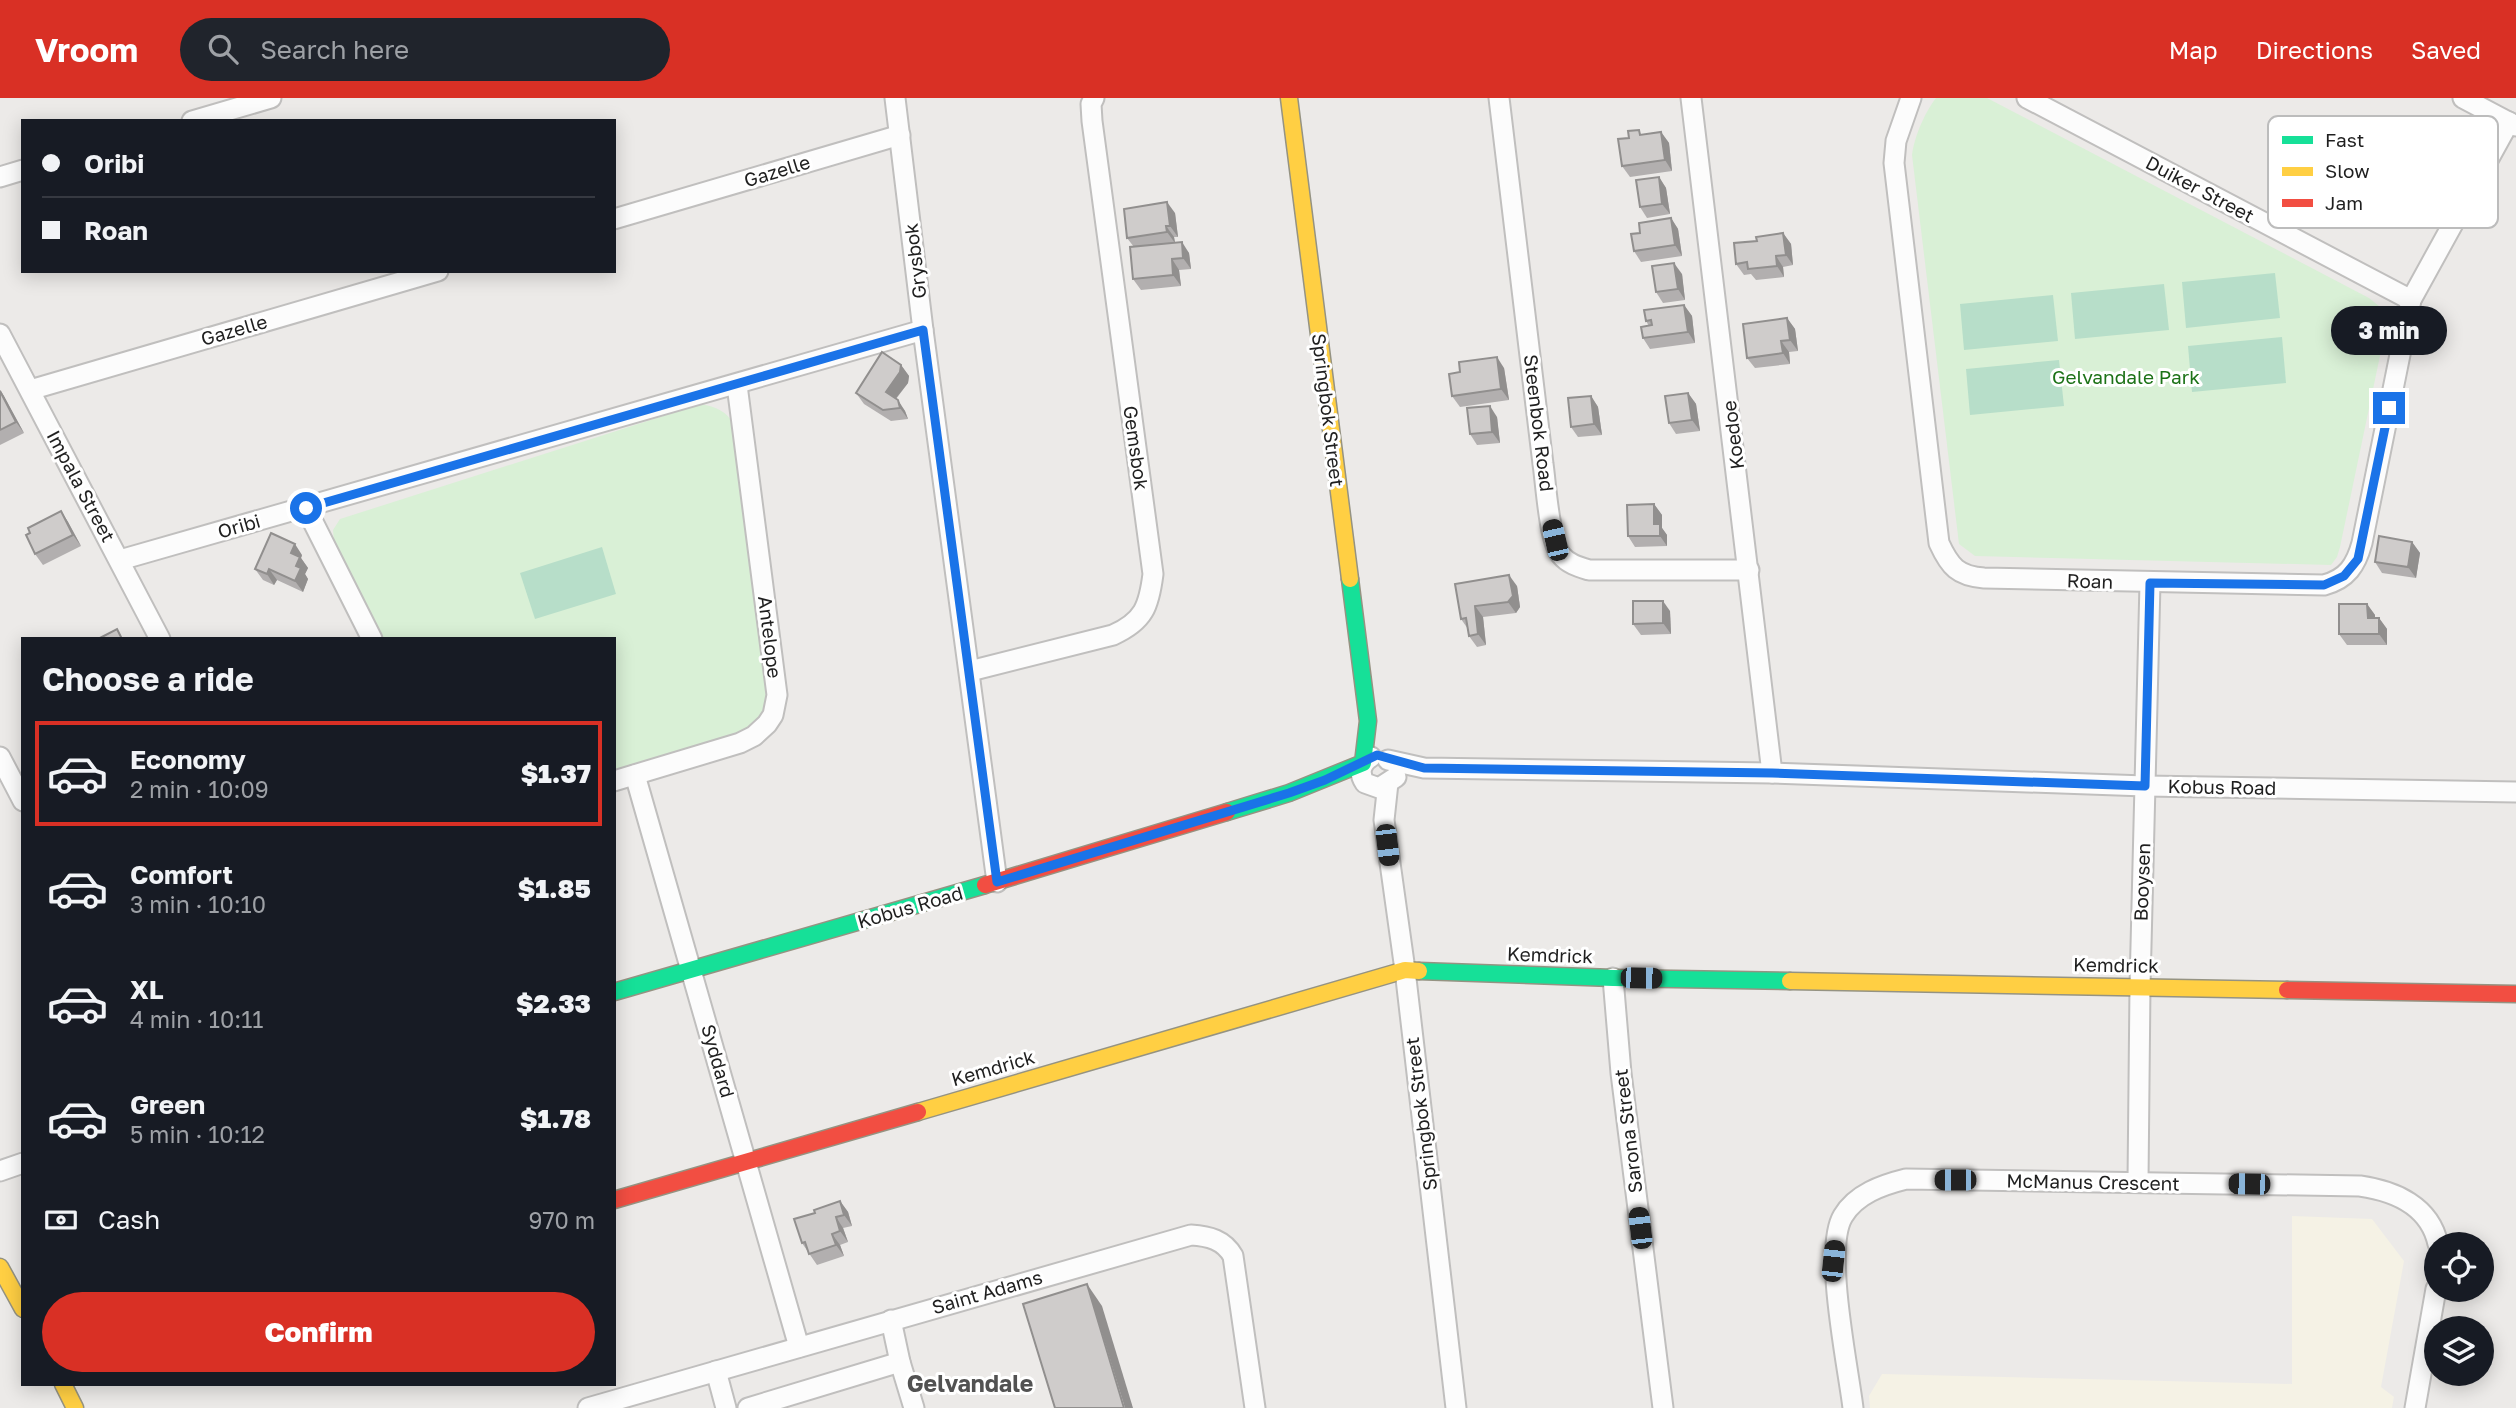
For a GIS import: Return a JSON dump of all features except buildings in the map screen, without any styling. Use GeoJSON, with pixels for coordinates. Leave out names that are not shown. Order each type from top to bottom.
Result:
{"type":"FeatureCollection","features":[{"type":"Feature","properties":{"kind":"street"},"geometry":{"type":"LineString","coordinates":[[199,119],[271,98]]}},
{"type":"Feature","properties":{"kind":"street","name":"Grysbok"},"geometry":{"type":"LineString","coordinates":[[895,98],[923,330],[997,882]]}},
{"type":"Feature","properties":{"kind":"street","name":"Gemsbok"},"geometry":{"type":"LineString","coordinates":[[970,671],[1128,629],[1147,607],[1150,596],[1153,574],[1092,121],[1091,104],[1094,98]]}},
{"type":"Feature","properties":{"kind":"street","name":"Springbok Street"},"geometry":{"type":"LineString","coordinates":[[1289,98],[1368,721]]}},
{"type":"Feature","properties":{"kind":"street","name":"Steenbok Road"},"geometry":{"type":"LineString","coordinates":[[1499,98],[1543,464],[1558,552],[1568,562],[1590,570],[1749,570]]}},
{"type":"Feature","properties":{"kind":"street","name":"Koedoe"},"geometry":{"type":"LineString","coordinates":[[1691,98],[1772,773]]}},
{"type":"Feature","properties":{"kind":"street","name":"Roan"},"geometry":{"type":"LineString","coordinates":[[1911,98],[1895,141],[1894,163],[1939,543],[1947,562],[1969,577],[2324,585],[2344,576],[2358,559],[2362,543],[2411,300],[2452,228]]}},
{"type":"Feature","properties":{"kind":"street","name":"Duiker Street"},"geometry":{"type":"LineString","coordinates":[[2028,98],[2268,225]]}},
{"type":"Feature","properties":{"kind":"street"},"geometry":{"type":"LineString","coordinates":[[2463,98],[2497,116]]}},
{"type":"Feature","properties":{"kind":"street","name":"Roan"},"geometry":{"type":"LineString","coordinates":[[2498,148],[2512,124]]}},
{"type":"Feature","properties":{"kind":"street","name":"Gazelle"},"geometry":{"type":"LineString","coordinates":[[616,218],[900,135]]}},
{"type":"Feature","properties":{"kind":"street"},"geometry":{"type":"LineString","coordinates":[[0,177],[21,171]]}},
{"type":"Feature","properties":{"kind":"street","name":"Duiker Street"},"geometry":{"type":"LineString","coordinates":[[2274,228],[2411,300]]}},
{"type":"Feature","properties":{"kind":"street","name":"Gazelle"},"geometry":{"type":"LineString","coordinates":[[30,390],[431,273]]}},
{"type":"Feature","properties":{"kind":"street","name":"Oribi"},"geometry":{"type":"LineString","coordinates":[[120,560],[923,330]]}},
{"type":"Feature","properties":{"kind":"street","name":"Impala Street"},"geometry":{"type":"LineString","coordinates":[[0,334],[159,637]]}},
{"type":"Feature","properties":{"kind":"street","name":"Antelope"},"geometry":{"type":"LineString","coordinates":[[616,780],[740,743],[761,732],[775,706],[775,679],[737,385]]}},
{"type":"Feature","properties":{"kind":"street"},"geometry":{"type":"LineString","coordinates":[[306,508],[371,637]]}},
{"type":"Feature","properties":{"kind":"street","name":"Booysen"},"geometry":{"type":"LineString","coordinates":[[2138,1182],[2150,583]]}},
{"type":"Feature","properties":{"kind":"street"},"geometry":{"type":"LineString","coordinates":[[1368,721],[1378,773]]}},
{"type":"Feature","properties":{"kind":"street"},"geometry":{"type":"LineString","coordinates":[[0,757],[21,797]]}},
{"type":"Feature","properties":{"kind":"street","name":"Kobus Road"},"geometry":{"type":"LineString","coordinates":[[616,991],[997,882],[1325,780],[1424,768],[1772,773],[2145,786],[2516,792]]}},
{"type":"Feature","properties":{"kind":"street","name":"Springbok Street"},"geometry":{"type":"LineString","coordinates":[[1378,773],[1405,970],[1456,1408]]}},
{"type":"Feature","properties":{"kind":"street","name":"Syddard"},"geometry":{"type":"LineString","coordinates":[[635,775],[799,1347]]}},
{"type":"Feature","properties":{"kind":"street","name":"Kemdrick"},"geometry":{"type":"LineString","coordinates":[[616,1199],[1405,970],[1613,978],[2516,994]]}},
{"type":"Feature","properties":{"kind":"street","name":"Sarona Street"},"geometry":{"type":"LineString","coordinates":[[1613,978],[1621,1073],[1662,1408]]}},
{"type":"Feature","properties":{"kind":"street"},"geometry":{"type":"LineString","coordinates":[[0,1171],[21,1164]]}},
{"type":"Feature","properties":{"kind":"street","name":"McManus Crescent"},"geometry":{"type":"LineString","coordinates":[[1853,1408],[1833,1261],[1836,1235],[1842,1217],[1856,1200],[1884,1185],[1906,1180],[2360,1186],[2382,1189],[2414,1205],[2429,1221],[2433,1232]]}},
{"type":"Feature","properties":{"kind":"street","name":"Saint Adams"},"geometry":{"type":"LineString","coordinates":[[588,1408],[1174,1238],[1202,1236],[1220,1242],[1233,1256],[1255,1408]]}},
{"type":"Feature","properties":{"kind":"street"},"geometry":{"type":"LineString","coordinates":[[0,1268],[21,1305]]}},
{"type":"Feature","properties":{"kind":"street"},"geometry":{"type":"LineString","coordinates":[[2415,1408],[2434,1302]]}},
{"type":"Feature","properties":{"kind":"street"},"geometry":{"type":"LineString","coordinates":[[891,1320],[914,1408]]}},
{"type":"Feature","properties":{"kind":"street"},"geometry":{"type":"LineString","coordinates":[[748,1408],[900,1362]]}},
{"type":"Feature","properties":{"kind":"street"},"geometry":{"type":"LineString","coordinates":[[716,1371],[726,1408]]}},
{"type":"Feature","properties":{"kind":"street"},"geometry":{"type":"LineString","coordinates":[[64,1386],[75,1408]]}},
{"type":"Feature","properties":{"kind":"shaded area"},"geometry":{"type":"Polygon","coordinates":[[[2292,1216],[2372,1219],[2404,1261],[2381,1387],[2394,1397],[2392,1408],[1870,1408],[1869,1396],[1882,1374],[2292,1384],[2292,1216]]]}},
{"type":"Feature","properties":{"kind":"green space","name":"Gelvandale Park"},"geometry":{"type":"Polygon","coordinates":[[[1936,98],[1987,98],[2369,298],[2385,311],[2386,327],[2340,547],[2331,565],[1975,556],[1959,544],[1912,155],[1921,125],[1936,98]]]}},
{"type":"Feature","properties":{"kind":"green space"},"geometry":{"type":"Polygon","coordinates":[[[2275,273],[2280,318],[2186,328],[2182,282],[2275,273]]]}},
{"type":"Feature","properties":{"kind":"green space"},"geometry":{"type":"Polygon","coordinates":[[[2164,284],[2169,330],[2075,339],[2071,293],[2164,284]]]}},
{"type":"Feature","properties":{"kind":"green space"},"geometry":{"type":"Polygon","coordinates":[[[2053,295],[2058,341],[1964,350],[1960,304],[2053,295]]]}},
{"type":"Feature","properties":{"kind":"green space"},"geometry":{"type":"Polygon","coordinates":[[[2282,337],[2286,383],[2192,392],[2188,346],[2282,337]]]}},
{"type":"Feature","properties":{"kind":"green space"},"geometry":{"type":"Polygon","coordinates":[[[2059,360],[2064,406],[1970,415],[1966,369],[2059,360]]]}},
{"type":"Feature","properties":{"kind":"green space"},"geometry":{"type":"Polygon","coordinates":[[[701,404],[720,410],[734,425],[767,697],[765,705],[756,721],[735,736],[616,769],[616,637],[382,637],[334,542],[333,530],[340,519],[701,404]]]}},
{"type":"Feature","properties":{"kind":"green space"},"geometry":{"type":"Polygon","coordinates":[[[602,547],[616,594],[535,619],[520,573],[602,547]]]}},
{"type":"Feature","properties":{"kind":"traffic: fast"},"geometry":{"type":"LineString","coordinates":[[1227,812],[1289,793],[1363,763],[1368,721],[1350,579]]}},
{"type":"Feature","properties":{"kind":"traffic: fast"},"geometry":{"type":"LineString","coordinates":[[616,991],[985,885]]}},
{"type":"Feature","properties":{"kind":"traffic: fast"},"geometry":{"type":"LineString","coordinates":[[1419,971],[1790,981]]}},
{"type":"Feature","properties":{"kind":"traffic: slow"},"geometry":{"type":"LineString","coordinates":[[1289,98],[1350,579]]}},
{"type":"Feature","properties":{"kind":"traffic: slow"},"geometry":{"type":"LineString","coordinates":[[918,1112],[1405,970],[1419,971]]}},
{"type":"Feature","properties":{"kind":"traffic: slow"},"geometry":{"type":"LineString","coordinates":[[1790,981],[2287,990]]}},
{"type":"Feature","properties":{"kind":"traffic: slow"},"geometry":{"type":"LineString","coordinates":[[0,1267],[21,1305]]}},
{"type":"Feature","properties":{"kind":"traffic: slow"},"geometry":{"type":"LineString","coordinates":[[64,1386],[75,1408]]}},
{"type":"Feature","properties":{"kind":"traffic: jam"},"geometry":{"type":"LineString","coordinates":[[985,885],[1227,812]]}},
{"type":"Feature","properties":{"kind":"traffic: jam"},"geometry":{"type":"LineString","coordinates":[[2287,990],[2516,994]]}},
{"type":"Feature","properties":{"kind":"traffic: jam"},"geometry":{"type":"LineString","coordinates":[[616,1199],[918,1112]]}},
{"type":"Feature","properties":{"kind":"district","name":"Gelvandale"},"geometry":{"type":"Point","coordinates":[970,1384]}},
{"type":"Feature","properties":{"kind":"route"},"geometry":{"type":"LineString","coordinates":[[306,508],[923,330],[997,882],[1289,793],[1325,780],[1377,755],[1424,768],[1772,773],[2145,786],[2150,583],[2324,585],[2344,576],[2358,559],[2389,408]]}}]}
